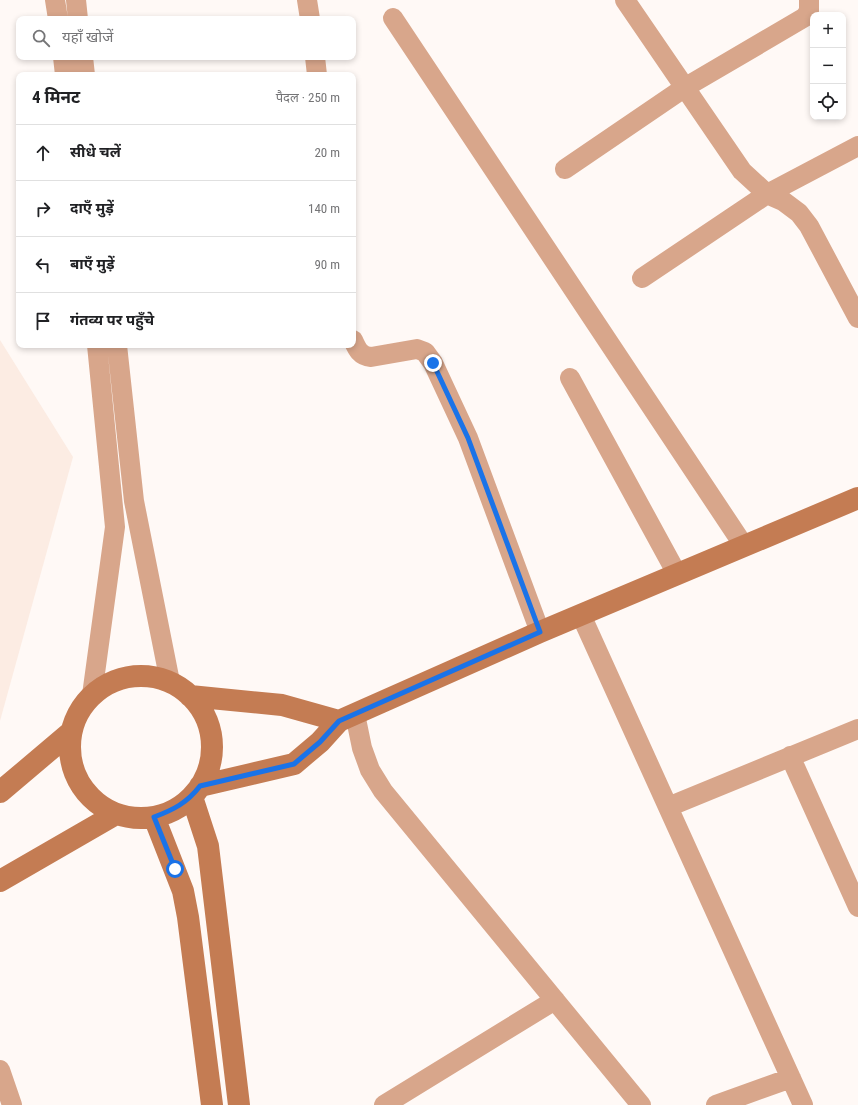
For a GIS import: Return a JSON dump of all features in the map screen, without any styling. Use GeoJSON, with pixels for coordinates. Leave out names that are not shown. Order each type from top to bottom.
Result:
{"type":"FeatureCollection","features":[{"type":"Feature","properties":{"kind":"street"},"geometry":{"type":"LineString","coordinates":[[55,0],[58,16]]}},
{"type":"Feature","properties":{"kind":"street"},"geometry":{"type":"LineString","coordinates":[[76,0],[78,16]]}},
{"type":"Feature","properties":{"kind":"street"},"geometry":{"type":"LineString","coordinates":[[307,0],[310,16]]}},
{"type":"Feature","properties":{"kind":"street"},"geometry":{"type":"LineString","coordinates":[[625,0],[742,171],[767,194],[783,201],[799,213],[810,226],[858,318]]}},
{"type":"Feature","properties":{"kind":"street"},"geometry":{"type":"LineString","coordinates":[[565,169],[684,88],[805,17],[809,11],[809,0]]}},
{"type":"Feature","properties":{"kind":"street"},"geometry":{"type":"LineString","coordinates":[[393,18],[744,546]]}},
{"type":"Feature","properties":{"kind":"street"},"geometry":{"type":"LineString","coordinates":[[63,60],[65,72]]}},
{"type":"Feature","properties":{"kind":"street"},"geometry":{"type":"LineString","coordinates":[[83,60],[85,72]]}},
{"type":"Feature","properties":{"kind":"street"},"geometry":{"type":"LineString","coordinates":[[315,60],[317,72]]}},
{"type":"Feature","properties":{"kind":"street"},"geometry":{"type":"LineString","coordinates":[[642,278],[767,194],[858,146]]}},
{"type":"Feature","properties":{"kind":"street"},"geometry":{"type":"LineString","coordinates":[[0,792],[70,732],[92,695],[115,527],[97,348]]}},
{"type":"Feature","properties":{"kind":"street"},"geometry":{"type":"LineString","coordinates":[[116,348],[134,501],[170,682]]}},
{"type":"Feature","properties":{"kind":"street"},"geometry":{"type":"LineString","coordinates":[[356,348],[365,356],[371,357],[417,349],[425,352],[433,363],[468,438],[540,632]]}},
{"type":"Feature","properties":{"kind":"street"},"geometry":{"type":"LineString","coordinates":[[570,378],[677,574]]}},
{"type":"Feature","properties":{"kind":"street"},"geometry":{"type":"LineString","coordinates":[[70,732],[70,757],[78,781],[94,801],[116,814],[135,818],[154,817],[174,810],[196,792],[294,764],[347,718],[540,632],[858,498]]}},
{"type":"Feature","properties":{"kind":"street"},"geometry":{"type":"LineString","coordinates":[[581,615],[804,1105]]}},
{"type":"Feature","properties":{"kind":"street"},"geometry":{"type":"LineString","coordinates":[[92,695],[109,683],[129,677],[150,676],[170,682],[190,696],[205,716],[211,740],[210,764],[196,792],[208,846],[239,1105]]}},
{"type":"Feature","properties":{"kind":"street"},"geometry":{"type":"LineString","coordinates":[[190,696],[282,705],[347,718]]}},
{"type":"Feature","properties":{"kind":"street"},"geometry":{"type":"LineString","coordinates":[[347,718],[362,748],[370,770],[383,791],[638,1103]]}},
{"type":"Feature","properties":{"kind":"street"},"geometry":{"type":"LineString","coordinates":[[668,807],[858,728]]}},
{"type":"Feature","properties":{"kind":"street"},"geometry":{"type":"LineString","coordinates":[[790,756],[858,907]]}},
{"type":"Feature","properties":{"kind":"street"},"geometry":{"type":"LineString","coordinates":[[0,881],[116,814]]}},
{"type":"Feature","properties":{"kind":"street"},"geometry":{"type":"LineString","coordinates":[[154,817],[183,891],[189,925],[212,1105]]}},
{"type":"Feature","properties":{"kind":"street"},"geometry":{"type":"LineString","coordinates":[[384,1105],[555,1000]]}},
{"type":"Feature","properties":{"kind":"street"},"geometry":{"type":"LineString","coordinates":[[0,1070],[12,1105]]}},
{"type":"Feature","properties":{"kind":"street"},"geometry":{"type":"LineString","coordinates":[[716,1105],[791,1078]]}},
{"type":"Feature","properties":{"kind":"shaded area"},"geometry":{"type":"Polygon","coordinates":[[[0,340],[73,457],[0,721],[0,340]]]}},
{"type":"Feature","properties":{"kind":"route"},"geometry":{"type":"LineString","coordinates":[[175,869],[165,841],[154,817],[174,810],[192,797],[200,786],[294,764],[320,742],[339,721],[540,632],[468,438],[433,363]]}}]}
